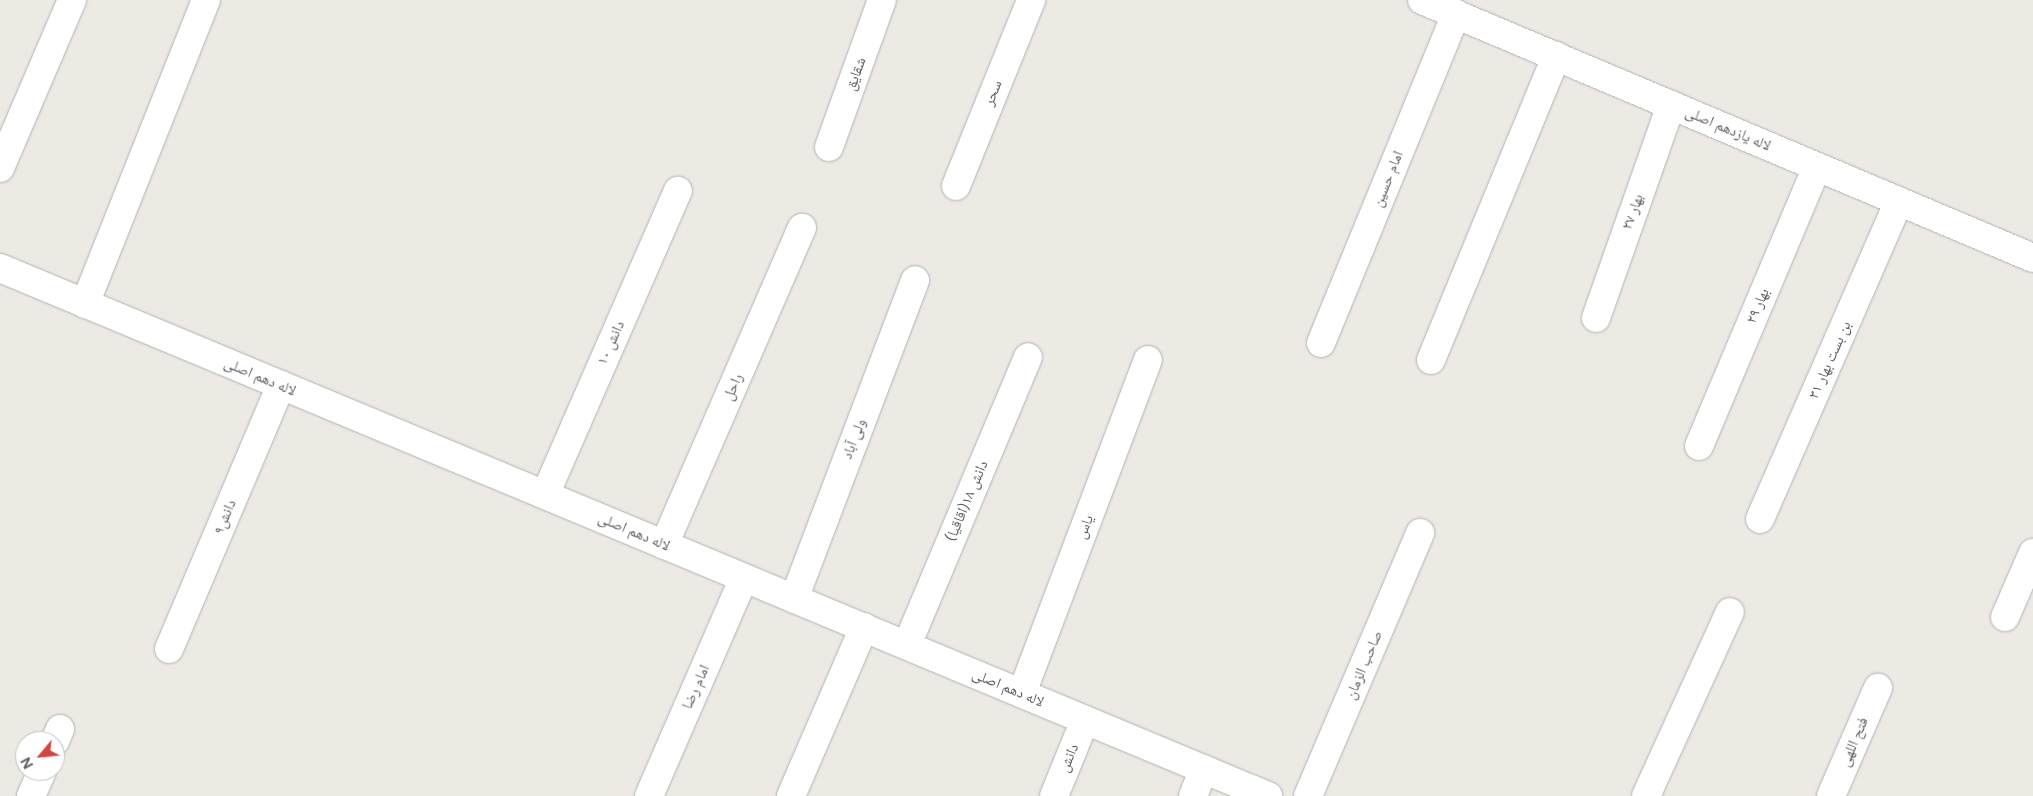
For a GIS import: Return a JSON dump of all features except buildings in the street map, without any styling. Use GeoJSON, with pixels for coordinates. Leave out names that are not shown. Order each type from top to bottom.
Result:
{"type":"FeatureCollection","features":[{"type":"Feature","properties":{"kind":"street"},"geometry":{"type":"LineString","coordinates":[[0,168],[72,0]]}},
{"type":"Feature","properties":{"kind":"street"},"geometry":{"type":"LineString","coordinates":[[85,304],[206,0]]}},
{"type":"Feature","properties":{"kind":"street","name":"شقایق"},"geometry":{"type":"LineString","coordinates":[[829,147],[882,0]]}},
{"type":"Feature","properties":{"kind":"street","name":"سحر"},"geometry":{"type":"LineString","coordinates":[[956,186],[1031,0]]}},
{"type":"Feature","properties":{"kind":"street","name":"لاله یازدهم اصلی"},"geometry":{"type":"LineString","coordinates":[[1422,0],[2033,258]]}},
{"type":"Feature","properties":{"kind":"street","name":"امام حسین"},"geometry":{"type":"LineString","coordinates":[[1320,343],[1456,14]]}},
{"type":"Feature","properties":{"kind":"street"},"geometry":{"type":"LineString","coordinates":[[1432,360],[1556,56]]}},
{"type":"Feature","properties":{"kind":"street","name":"بهار ۲۷"},"geometry":{"type":"LineString","coordinates":[[1596,318],[1671,105]]}},
{"type":"Feature","properties":{"kind":"street","name":"بهار ۲۹"},"geometry":{"type":"LineString","coordinates":[[1699,446],[1817,167]]}},
{"type":"Feature","properties":{"kind":"street","name":"دانش ۱۰"},"geometry":{"type":"LineString","coordinates":[[545,495],[678,192]]}},
{"type":"Feature","properties":{"kind":"street","name":"بن بست بهار ٣١"},"geometry":{"type":"LineString","coordinates":[[1760,519],[1899,202]]}},
{"type":"Feature","properties":{"kind":"street","name":"راحل"},"geometry":{"type":"LineString","coordinates":[[664,545],[802,228]]}},
{"type":"Feature","properties":{"kind":"street","name":"لاله دهم اصلی"},"geometry":{"type":"LineString","coordinates":[[0,268],[1268,796]]}},
{"type":"Feature","properties":{"kind":"street","name":"ولی آباد"},"geometry":{"type":"LineString","coordinates":[[794,599],[915,280]]}},
{"type":"Feature","properties":{"kind":"street","name":"دانش ۱۸(اقاقیا)"},"geometry":{"type":"LineString","coordinates":[[907,645],[1028,357]]}},
{"type":"Feature","properties":{"kind":"street","name":"یاس"},"geometry":{"type":"LineString","coordinates":[[1022,693],[1148,360]]}},
{"type":"Feature","properties":{"kind":"street","name":"دانش۹"},"geometry":{"type":"LineString","coordinates":[[169,649],[281,385]]}},
{"type":"Feature","properties":{"kind":"street","name":"صاحب الزمان"},"geometry":{"type":"LineString","coordinates":[[1308,796],[1420,533]]}},
{"type":"Feature","properties":{"kind":"street"},"geometry":{"type":"LineString","coordinates":[[2004,617],[2033,553]]}},
{"type":"Feature","properties":{"kind":"street","name":"امام رضا"},"geometry":{"type":"LineString","coordinates":[[649,796],[744,578]]}},
{"type":"Feature","properties":{"kind":"street"},"geometry":{"type":"LineString","coordinates":[[1646,796],[1730,612]]}},
{"type":"Feature","properties":{"kind":"street"},"geometry":{"type":"LineString","coordinates":[[791,796],[864,627]]}},
{"type":"Feature","properties":{"kind":"street","name":"فتح اللهی"},"geometry":{"type":"LineString","coordinates":[[1831,796],[1878,688]]}},
{"type":"Feature","properties":{"kind":"street","name":"دانش"},"geometry":{"type":"LineString","coordinates":[[1054,796],[1085,720]]}},
{"type":"Feature","properties":{"kind":"street"},"geometry":{"type":"LineString","coordinates":[[1193,796],[1204,769]]}},
{"type":"Feature","properties":{"kind":"street"},"geometry":{"type":"LineString","coordinates":[[31,796],[38,781]]}}]}
